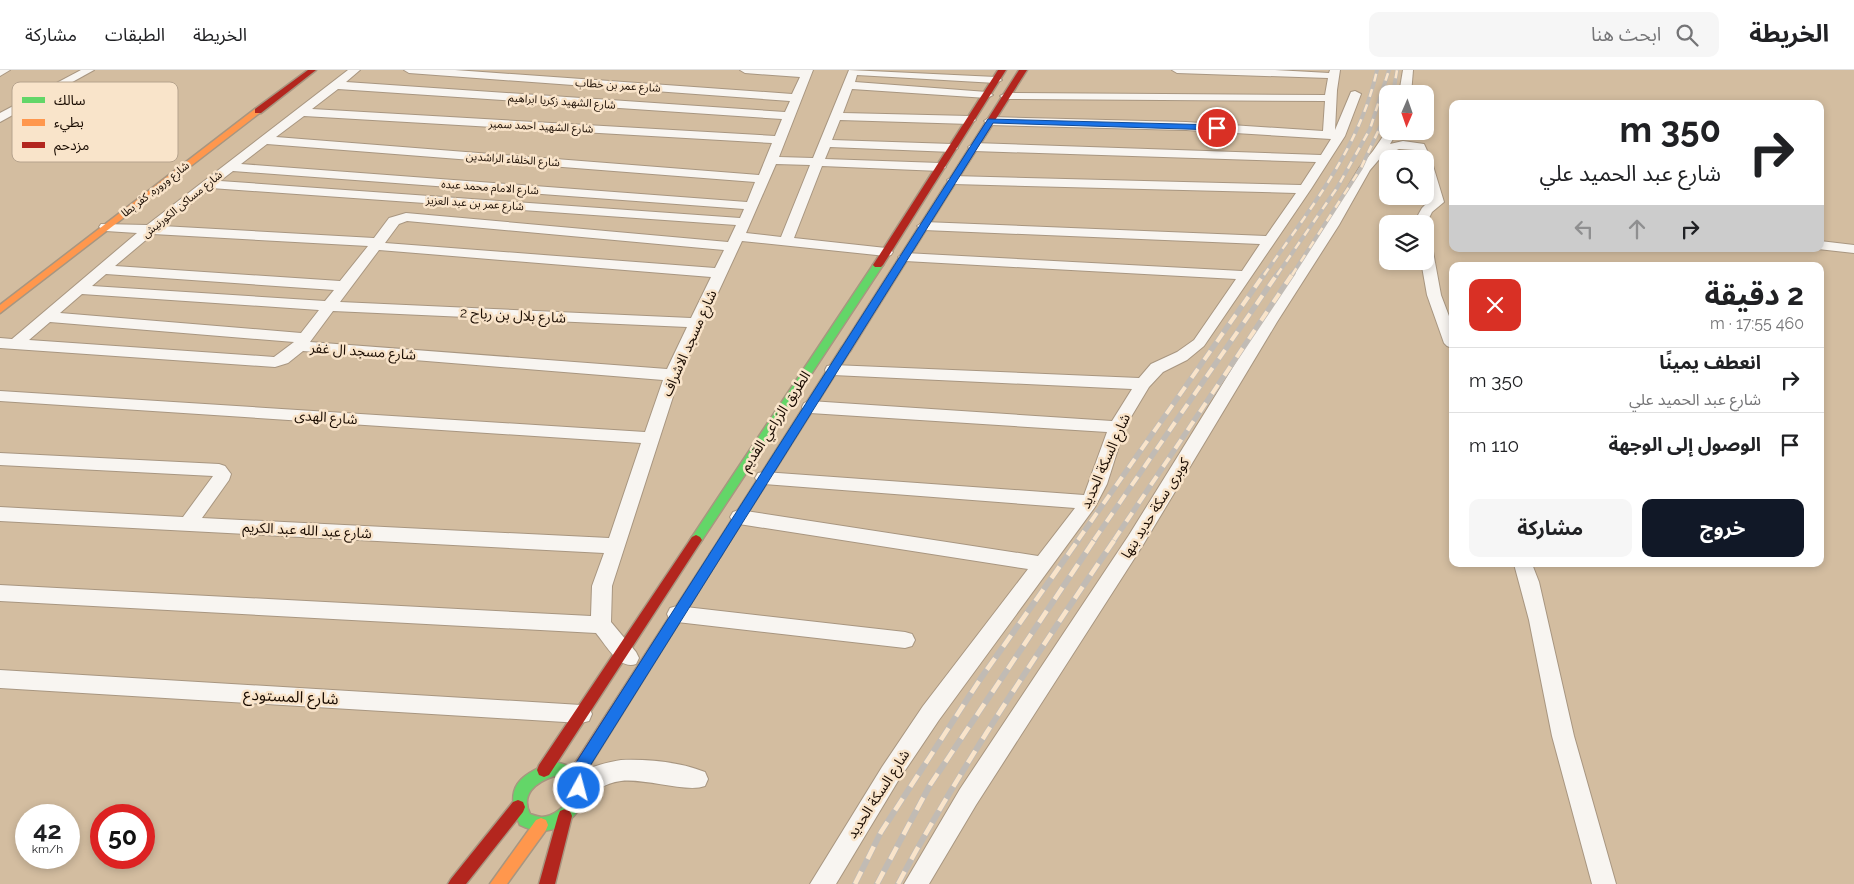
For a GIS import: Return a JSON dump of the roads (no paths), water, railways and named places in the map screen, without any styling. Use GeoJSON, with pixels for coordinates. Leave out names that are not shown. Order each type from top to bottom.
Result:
{"type":"FeatureCollection","features":[{"type":"Feature","properties":{"kind":"main road","name":"شارع وروره, كفر بطا"},"geometry":{"type":"LineString","coordinates":[[0,310],[312,70]]}},
{"type":"Feature","properties":{"kind":"main road","name":"الطريق الزراعي القديم"},"geometry":{"type":"LineString","coordinates":[[577,782],[641,670],[1023,70]]}},
{"type":"Feature","properties":{"kind":"main road","name":"الطريق الزراعي القديم"},"geometry":{"type":"LineString","coordinates":[[544,770],[886,252],[999,75]]}},
{"type":"Feature","properties":{"kind":"main road"},"geometry":{"type":"LineString","coordinates":[[562,769],[577,782],[579,796],[574,807],[565,816],[541,825],[525,820],[518,807],[518,798],[528,781],[544,770],[562,769]]}},
{"type":"Feature","properties":{"kind":"main road"},"geometry":{"type":"LineString","coordinates":[[456,884],[518,807]]}},
{"type":"Feature","properties":{"kind":"main road"},"geometry":{"type":"LineString","coordinates":[[548,884],[565,816]]}},
{"type":"Feature","properties":{"kind":"main road"},"geometry":{"type":"LineString","coordinates":[[498,884],[541,825]]}},
{"type":"Feature","properties":{"kind":"street"},"geometry":{"type":"LineString","coordinates":[[0,73],[5,70]]}},
{"type":"Feature","properties":{"kind":"street"},"geometry":{"type":"LineString","coordinates":[[66,82],[89,70]]}},
{"type":"Feature","properties":{"kind":"street","name":"شارع مساكن الكورنيش"},"geometry":{"type":"LineString","coordinates":[[8,344],[46,317],[136,240],[228,167],[355,70]]}},
{"type":"Feature","properties":{"kind":"street","name":"شارع عمر بن خطاب"},"geometry":{"type":"LineString","coordinates":[[410,70],[797,98]]}},
{"type":"Feature","properties":{"kind":"street"},"geometry":{"type":"LineString","coordinates":[[745,70],[807,72]]}},
{"type":"Feature","properties":{"kind":"street"},"geometry":{"type":"LineString","coordinates":[[990,121],[1186,126],[1334,136],[1331,94],[1327,72],[1177,70]]}},
{"type":"Feature","properties":{"kind":"street"},"geometry":{"type":"LineString","coordinates":[[1406,85],[1408,70]]}},
{"type":"Feature","properties":{"kind":"street"},"geometry":{"type":"LineString","coordinates":[[786,241],[854,71],[999,75]]}},
{"type":"Feature","properties":{"kind":"street","name":"شارع مسجد الاشراف"},"geometry":{"type":"LineString","coordinates":[[601,625],[602,586],[672,375],[752,206],[807,72]]}},
{"type":"Feature","properties":{"kind":"street","name":"شارع الشهيد زكريا ابراهيم"},"geometry":{"type":"LineString","coordinates":[[336,85],[789,116]]}},
{"type":"Feature","properties":{"kind":"street"},"geometry":{"type":"LineString","coordinates":[[848,86],[987,94]]}},
{"type":"Feature","properties":{"kind":"street"},"geometry":{"type":"LineString","coordinates":[[1006,96],[1331,94]]}},
{"type":"Feature","properties":{"kind":"street","name":"شارع السكة الحديد"},"geometry":{"type":"LineString","coordinates":[[822,884],[890,774],[931,713],[1089,502],[1098,484],[1118,427],[1143,384],[1157,368],[1182,356],[1199,343],[1324,159],[1355,94]]}},
{"type":"Feature","properties":{"kind":"street"},"geometry":{"type":"LineString","coordinates":[[0,118],[12,110]]}},
{"type":"Feature","properties":{"kind":"street","name":"شارع الشهيد احمد سمير"},"geometry":{"type":"LineString","coordinates":[[302,112],[780,140]]}},
{"type":"Feature","properties":{"kind":"street"},"geometry":{"type":"LineString","coordinates":[[836,116],[970,120]]}},
{"type":"Feature","properties":{"kind":"street","name":"شارع الخلفاء الراشدين"},"geometry":{"type":"LineString","coordinates":[[264,140],[763,179]]}},
{"type":"Feature","properties":{"kind":"street","name":"كوبرى سكة حديد بنها"},"geometry":{"type":"LineString","coordinates":[[916,884],[968,797],[1136,540],[1332,225],[1365,168],[1386,140]]}},
{"type":"Feature","properties":{"kind":"street"},"geometry":{"type":"LineString","coordinates":[[825,143],[952,148]]}},
{"type":"Feature","properties":{"kind":"street"},"geometry":{"type":"LineString","coordinates":[[1385,150],[1403,144],[1420,147],[1421,150]]}},
{"type":"Feature","properties":{"kind":"street"},"geometry":{"type":"LineString","coordinates":[[974,147],[1324,159]]}},
{"type":"Feature","properties":{"kind":"street"},"geometry":{"type":"LineString","coordinates":[[771,160],[940,167]]}},
{"type":"Feature","properties":{"kind":"street","name":"شارع الامام محمد عبده"},"geometry":{"type":"LineString","coordinates":[[228,167],[752,206]]}},
{"type":"Feature","properties":{"kind":"street"},"geometry":{"type":"LineString","coordinates":[[953,180],[1305,189]]}},
{"type":"Feature","properties":{"kind":"street","name":"شارع عمر بن عبد العزيز"},"geometry":{"type":"LineString","coordinates":[[207,184],[738,235]]}},
{"type":"Feature","properties":{"kind":"street"},"geometry":{"type":"LineString","coordinates":[[1434,191],[1437,202]]}},
{"type":"Feature","properties":{"kind":"street"},"geometry":{"type":"LineString","coordinates":[[1423,215],[1431,205],[1437,202],[1449,204]]}},
{"type":"Feature","properties":{"kind":"street"},"geometry":{"type":"LineString","coordinates":[[46,317],[302,342],[394,222],[406,217],[738,235],[886,252]]}},
{"type":"Feature","properties":{"kind":"street"},"geometry":{"type":"LineString","coordinates":[[924,226],[1270,240]]}},
{"type":"Feature","properties":{"kind":"street"},"geometry":{"type":"LineString","coordinates":[[106,227],[720,273]]}},
{"type":"Feature","properties":{"kind":"street"},"geometry":{"type":"LineString","coordinates":[[136,240],[375,246]]}},
{"type":"Feature","properties":{"kind":"street"},"geometry":{"type":"LineString","coordinates":[[1824,245],[1854,249]]}},
{"type":"Feature","properties":{"kind":"street"},"geometry":{"type":"LineString","coordinates":[[905,257],[1246,276]]}},
{"type":"Feature","properties":{"kind":"street"},"geometry":{"type":"LineString","coordinates":[[101,269],[344,286]]}},
{"type":"Feature","properties":{"kind":"street"},"geometry":{"type":"LineString","coordinates":[[1430,270],[1434,294],[1449,336]]}},
{"type":"Feature","properties":{"kind":"street","name":"شارع بلال بن رباح 2"},"geometry":{"type":"LineString","coordinates":[[78,289],[330,306],[697,323]]}},
{"type":"Feature","properties":{"kind":"street","name":"شارع مسجد ال غفر"},"geometry":{"type":"LineString","coordinates":[[8,344],[275,362],[286,359],[302,342],[672,375]]}},
{"type":"Feature","properties":{"kind":"street"},"geometry":{"type":"LineString","coordinates":[[833,370],[1143,384]]}},
{"type":"Feature","properties":{"kind":"street","name":"شارع الهدى"},"geometry":{"type":"LineString","coordinates":[[0,396],[652,438]]}},
{"type":"Feature","properties":{"kind":"street"},"geometry":{"type":"LineString","coordinates":[[810,407],[1118,427]]}},
{"type":"Feature","properties":{"kind":"street"},"geometry":{"type":"LineString","coordinates":[[0,458],[219,470],[222,474],[220,480],[188,523]]}},
{"type":"Feature","properties":{"kind":"street"},"geometry":{"type":"LineString","coordinates":[[764,478],[1089,502]]}},
{"type":"Feature","properties":{"kind":"street","name":"شارع عبد الله عبد الكريم"},"geometry":{"type":"LineString","coordinates":[[0,514],[615,546]]}},
{"type":"Feature","properties":{"kind":"street"},"geometry":{"type":"LineString","coordinates":[[739,517],[1042,564]]}},
{"type":"Feature","properties":{"kind":"street"},"geometry":{"type":"LineString","coordinates":[[1524,567],[1541,625],[1558,715],[1604,884]]}},
{"type":"Feature","properties":{"kind":"street"},"geometry":{"type":"LineString","coordinates":[[0,593],[601,625],[641,670]]}},
{"type":"Feature","properties":{"kind":"street"},"geometry":{"type":"LineString","coordinates":[[677,614],[905,640]]}},
{"type":"Feature","properties":{"kind":"street","name":"شارع المستودع"},"geometry":{"type":"LineString","coordinates":[[0,679],[581,714]]}},
{"type":"Feature","properties":{"kind":"street"},"geometry":{"type":"LineString","coordinates":[[577,782],[618,769],[697,779]]}},
{"type":"Feature","properties":{"kind":"railway"},"geometry":{"type":"LineString","coordinates":[[1264,275],[1315,202],[1346,152],[1369,99],[1377,70]]}},
{"type":"Feature","properties":{"kind":"railway"},"geometry":{"type":"LineString","coordinates":[[1277,275],[1337,188],[1370,129],[1389,70]]}},
{"type":"Feature","properties":{"kind":"railway"},"geometry":{"type":"LineString","coordinates":[[1394,85],[1397,70]]}},
{"type":"Feature","properties":{"kind":"railway"},"geometry":{"type":"LineString","coordinates":[[1292,275],[1361,168],[1379,129]]}},
{"type":"Feature","properties":{"kind":"railway"},"geometry":{"type":"LineString","coordinates":[[1078,540],[1265,273]]}},
{"type":"Feature","properties":{"kind":"railway"},"geometry":{"type":"LineString","coordinates":[[1094,540],[1278,273]]}},
{"type":"Feature","properties":{"kind":"railway"},"geometry":{"type":"LineString","coordinates":[[1114,540],[1293,273]]}},
{"type":"Feature","properties":{"kind":"railway"},"geometry":{"type":"LineString","coordinates":[[855,884],[881,832],[981,678],[1079,539]]}},
{"type":"Feature","properties":{"kind":"railway"},"geometry":{"type":"LineString","coordinates":[[877,884],[930,785],[1095,539]]}},
{"type":"Feature","properties":{"kind":"railway"},"geometry":{"type":"LineString","coordinates":[[898,884],[948,795],[975,752],[1115,539]]}}]}
